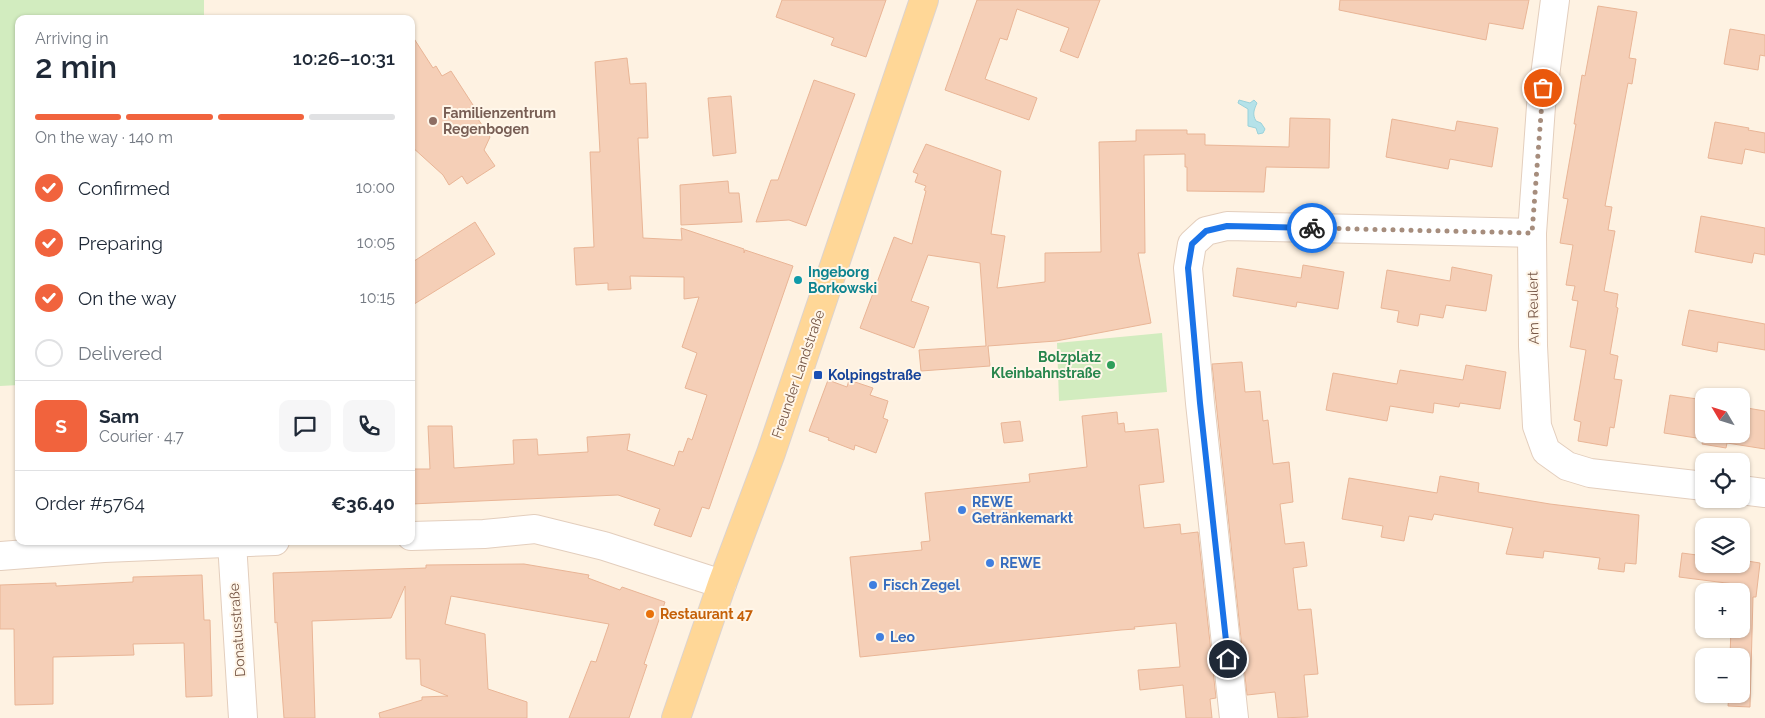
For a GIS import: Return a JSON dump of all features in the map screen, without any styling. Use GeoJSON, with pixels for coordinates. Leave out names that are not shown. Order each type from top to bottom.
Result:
{"type":"FeatureCollection","features":[{"type":"Feature","properties":{"kind":"main road","name":"Freunder Landstraße"},"geometry":{"type":"LineString","coordinates":[[676,718],[722,584],[783,418],[924,0]]}},
{"type":"Feature","properties":{"kind":"street","name":"Am Reulert"},"geometry":{"type":"LineString","coordinates":[[1556,0],[1541,106],[1532,233],[1533,346],[1537,426],[1546,450],[1568,466],[1590,473],[1695,485]]}},
{"type":"Feature","properties":{"kind":"street"},"geometry":{"type":"LineString","coordinates":[[1234,718],[1200,403],[1188,268],[1192,244],[1206,231],[1227,226],[1532,233]]}},
{"type":"Feature","properties":{"kind":"street"},"geometry":{"type":"LineString","coordinates":[[1750,491],[1765,493]]}},
{"type":"Feature","properties":{"kind":"street"},"geometry":{"type":"LineString","coordinates":[[415,536],[484,534],[535,529],[604,546],[722,584]]}},
{"type":"Feature","properties":{"kind":"street"},"geometry":{"type":"LineString","coordinates":[[0,556],[104,548],[181,545]]}},
{"type":"Feature","properties":{"kind":"street","name":"Donatusstraße"},"geometry":{"type":"LineString","coordinates":[[232,545],[243,718]]}},
{"type":"Feature","properties":{"kind":"green space"},"geometry":{"type":"Polygon","coordinates":[[[0,0],[204,0],[204,15],[15,15],[15,385],[0,386],[0,0]]]}},
{"type":"Feature","properties":{"kind":"green space","name":"Bolzplatz Kleinbahnstraße"},"geometry":{"type":"Polygon","coordinates":[[[1162,333],[1167,392],[1059,401],[1057,343],[1162,333]]]}},
{"type":"Feature","properties":{"kind":"water"},"geometry":{"type":"Polygon","coordinates":[[[1239,100],[1250,103],[1254,100],[1257,103],[1254,116],[1256,121],[1261,123],[1265,129],[1263,133],[1258,134],[1256,128],[1248,126],[1248,109],[1238,103],[1239,100]]]}},
{"type":"Feature","properties":{"kind":"building"},"geometry":{"type":"Polygon","coordinates":[[[782,0],[886,0],[866,57],[831,45],[834,38],[776,17],[782,0]]]}},
{"type":"Feature","properties":{"kind":"building"},"geometry":{"type":"Polygon","coordinates":[[[977,0],[1100,0],[1078,58],[1060,51],[1069,28],[1017,9],[1007,40],[1000,38],[985,79],[1037,98],[1029,120],[945,90],[977,0]]]}},
{"type":"Feature","properties":{"kind":"building"},"geometry":{"type":"Polygon","coordinates":[[[1340,0],[1529,0],[1523,29],[1489,23],[1486,40],[1339,10],[1340,0]]]}},
{"type":"Feature","properties":{"kind":"building"},"geometry":{"type":"Polygon","coordinates":[[[1598,6],[1637,12],[1629,58],[1636,59],[1632,84],[1628,83],[1605,206],[1612,207],[1608,230],[1615,231],[1604,291],[1618,294],[1616,307],[1618,308],[1610,354],[1618,356],[1614,379],[1622,380],[1614,428],[1610,427],[1607,446],[1578,441],[1581,422],[1574,420],[1586,350],[1570,347],[1578,301],[1572,300],[1575,286],[1566,285],[1573,245],[1560,243],[1568,199],[1563,198],[1576,124],[1574,124],[1582,75],[1585,76],[1598,6]]]}},
{"type":"Feature","properties":{"kind":"building"},"geometry":{"type":"Polygon","coordinates":[[[1730,29],[1765,35],[1765,56],[1760,55],[1758,70],[1724,64],[1730,29]]]}},
{"type":"Feature","properties":{"kind":"building"},"geometry":{"type":"Polygon","coordinates":[[[415,40],[433,68],[436,66],[442,76],[451,71],[473,105],[470,107],[490,137],[484,150],[495,166],[467,184],[462,176],[449,185],[443,175],[415,150],[415,40]]]}},
{"type":"Feature","properties":{"kind":"building"},"geometry":{"type":"Polygon","coordinates":[[[627,58],[630,84],[646,83],[648,138],[638,138],[643,238],[682,240],[681,228],[744,249],[744,253],[745,250],[793,266],[709,509],[702,507],[691,537],[654,525],[660,509],[618,495],[415,504],[415,469],[430,469],[428,426],[452,426],[454,468],[514,464],[513,440],[537,439],[538,455],[588,452],[587,437],[630,434],[627,450],[674,466],[679,451],[683,452],[688,438],[692,440],[707,395],[685,388],[697,353],[682,347],[699,297],[684,299],[684,277],[630,276],[631,289],[608,290],[608,283],[576,285],[574,248],[594,247],[590,152],[600,152],[595,62],[627,58]]]}},
{"type":"Feature","properties":{"kind":"building"},"geometry":{"type":"Polygon","coordinates":[[[814,80],[855,94],[806,226],[789,220],[756,222],[771,180],[778,180],[814,80]]]}},
{"type":"Feature","properties":{"kind":"building"},"geometry":{"type":"Polygon","coordinates":[[[731,96],[736,153],[713,156],[708,98],[731,96]]]}},
{"type":"Feature","properties":{"kind":"building"},"geometry":{"type":"Polygon","coordinates":[[[1290,118],[1330,119],[1329,168],[1266,167],[1264,192],[1187,191],[1185,154],[1144,155],[1145,253],[1138,253],[1151,323],[1056,341],[988,346],[990,366],[921,371],[919,350],[986,346],[980,263],[928,255],[911,301],[929,307],[914,348],[860,328],[894,237],[912,244],[926,191],[924,190],[926,186],[915,182],[918,174],[913,172],[926,144],[1001,171],[991,234],[1005,236],[997,288],[1045,282],[1045,253],[1101,252],[1099,142],[1136,141],[1136,130],[1187,130],[1187,134],[1205,134],[1205,145],[1289,147],[1290,118]]]}},
{"type":"Feature","properties":{"kind":"building"},"geometry":{"type":"Polygon","coordinates":[[[1392,119],[1455,131],[1457,121],[1498,128],[1492,167],[1450,159],[1448,169],[1386,157],[1392,119]]]}},
{"type":"Feature","properties":{"kind":"building"},"geometry":{"type":"Polygon","coordinates":[[[1715,122],[1765,133],[1765,153],[1745,149],[1742,164],[1708,158],[1715,122]]]}},
{"type":"Feature","properties":{"kind":"building"},"geometry":{"type":"Polygon","coordinates":[[[728,181],[729,193],[739,193],[742,222],[681,225],[680,185],[728,181]]]}},
{"type":"Feature","properties":{"kind":"building"},"geometry":{"type":"Polygon","coordinates":[[[1701,216],[1765,228],[1765,255],[1754,253],[1752,263],[1695,252],[1701,216]]]}},
{"type":"Feature","properties":{"kind":"building"},"geometry":{"type":"Polygon","coordinates":[[[475,222],[495,254],[415,304],[415,260],[475,222]]]}},
{"type":"Feature","properties":{"kind":"building"},"geometry":{"type":"Polygon","coordinates":[[[1303,265],[1344,272],[1338,309],[1297,302],[1296,307],[1233,296],[1237,268],[1301,278],[1303,265]]]}},
{"type":"Feature","properties":{"kind":"building"},"geometry":{"type":"Polygon","coordinates":[[[1452,267],[1492,275],[1486,311],[1446,305],[1443,318],[1420,314],[1418,326],[1397,322],[1399,311],[1381,308],[1387,270],[1450,281],[1452,267]]]}},
{"type":"Feature","properties":{"kind":"building"},"geometry":{"type":"Polygon","coordinates":[[[1689,310],[1765,324],[1765,350],[1718,342],[1717,352],[1682,345],[1689,310]]]}},
{"type":"Feature","properties":{"kind":"building"},"geometry":{"type":"Polygon","coordinates":[[[1242,362],[1245,392],[1260,391],[1263,421],[1268,420],[1273,464],[1289,462],[1293,502],[1280,504],[1285,544],[1304,542],[1307,566],[1293,568],[1298,610],[1311,609],[1318,674],[1304,675],[1308,717],[1278,718],[1275,692],[1247,695],[1212,364],[1242,362]]]}},
{"type":"Feature","properties":{"kind":"building"},"geometry":{"type":"Polygon","coordinates":[[[1466,365],[1506,372],[1500,409],[1460,403],[1459,407],[1434,403],[1433,413],[1390,406],[1387,421],[1326,410],[1333,373],[1397,384],[1400,370],[1463,380],[1466,365]]]}},
{"type":"Feature","properties":{"kind":"building"},"geometry":{"type":"Polygon","coordinates":[[[828,380],[847,387],[849,380],[873,388],[870,395],[888,401],[883,418],[888,420],[876,453],[855,445],[854,450],[809,431],[828,380]]]}},
{"type":"Feature","properties":{"kind":"building"},"geometry":{"type":"Polygon","coordinates":[[[1670,395],[1695,399],[1695,438],[1664,433],[1670,395]]]}},
{"type":"Feature","properties":{"kind":"building"},"geometry":{"type":"Polygon","coordinates":[[[1750,408],[1765,411],[1765,449],[1727,443],[1750,443],[1750,408]]]}},
{"type":"Feature","properties":{"kind":"building","name":"REWE"},"geometry":{"type":"Polygon","coordinates":[[[1117,412],[1118,424],[1124,423],[1125,432],[1158,429],[1164,482],[1139,485],[1144,528],[1180,524],[1181,534],[1198,532],[1216,698],[1210,699],[1212,718],[1186,718],[1183,685],[1140,690],[1138,670],[1180,667],[1176,623],[1134,627],[1135,629],[860,657],[850,557],[922,550],[921,542],[930,541],[925,493],[1030,482],[1029,474],[1087,467],[1082,416],[1117,412]]]}},
{"type":"Feature","properties":{"kind":"building"},"geometry":{"type":"Polygon","coordinates":[[[1020,421],[1023,441],[1004,443],[1001,423],[1020,421]]]}},
{"type":"Feature","properties":{"kind":"building"},"geometry":{"type":"Polygon","coordinates":[[[1702,443],[1727,443],[1726,448],[1702,443]]]}},
{"type":"Feature","properties":{"kind":"building"},"geometry":{"type":"Polygon","coordinates":[[[1440,476],[1479,483],[1478,492],[1550,504],[1639,515],[1636,564],[1625,563],[1624,572],[1598,569],[1600,558],[1544,551],[1543,558],[1506,554],[1513,528],[1434,514],[1432,520],[1409,516],[1404,541],[1381,537],[1383,526],[1342,519],[1349,478],[1437,493],[1440,476]]]}},
{"type":"Feature","properties":{"kind":"building"},"geometry":{"type":"Polygon","coordinates":[[[1682,553],[1695,555],[1695,573],[1750,573],[1750,561],[1760,563],[1756,597],[1753,597],[1750,707],[1728,706],[1728,703],[1750,703],[1750,648],[1730,648],[1731,638],[1750,638],[1750,583],[1726,583],[1679,577],[1682,553]]]}},
{"type":"Feature","properties":{"kind":"building"},"geometry":{"type":"Polygon","coordinates":[[[524,564],[589,575],[588,578],[620,590],[622,587],[665,602],[644,664],[647,665],[629,718],[569,718],[591,661],[596,662],[609,624],[451,596],[445,624],[485,634],[488,689],[527,702],[527,718],[380,718],[379,713],[422,700],[422,697],[448,696],[421,685],[420,659],[406,659],[405,586],[391,618],[312,621],[315,718],[284,718],[277,622],[275,623],[273,573],[426,568],[426,565],[524,564]]]}},
{"type":"Feature","properties":{"kind":"building"},"geometry":{"type":"Polygon","coordinates":[[[202,575],[204,620],[210,620],[212,696],[186,697],[184,643],[133,644],[134,655],[53,657],[53,704],[15,705],[14,629],[0,629],[0,585],[56,583],[56,586],[133,582],[133,577],[202,575]]]}},
{"type":"Feature","properties":{"kind":"way so far"},"geometry":{"type":"LineString","coordinates":[[1312,228],[1532,233],[1543,88]]}},
{"type":"Feature","properties":{"kind":"place","name":"Familienzentrum Regenbogen"},"geometry":{"type":"Point","coordinates":[433,121]}},
{"type":"Feature","properties":{"kind":"place","name":"Ingeborg Borkowski"},"geometry":{"type":"Point","coordinates":[798,280]}},
{"type":"Feature","properties":{"kind":"place","name":"Bolzplatz Kleinbahnstraße"},"geometry":{"type":"Point","coordinates":[1111,365]}},
{"type":"Feature","properties":{"kind":"place","name":"Kolpingstraße"},"geometry":{"type":"Point","coordinates":[818,375]}},
{"type":"Feature","properties":{"kind":"place","name":"REWE Getränkemarkt"},"geometry":{"type":"Point","coordinates":[962,510]}},
{"type":"Feature","properties":{"kind":"place","name":"REWE"},"geometry":{"type":"Point","coordinates":[990,563]}},
{"type":"Feature","properties":{"kind":"place","name":"Fisch Zegel"},"geometry":{"type":"Point","coordinates":[873,585]}},
{"type":"Feature","properties":{"kind":"place","name":"Restaurant 47"},"geometry":{"type":"Point","coordinates":[650,614]}},
{"type":"Feature","properties":{"kind":"place","name":"Leo"},"geometry":{"type":"Point","coordinates":[880,637]}},
{"type":"Feature","properties":{"kind":"route"},"geometry":{"type":"LineString","coordinates":[[1228,659],[1200,403],[1188,268],[1192,244],[1206,231],[1227,226],[1312,228]]}}]}
